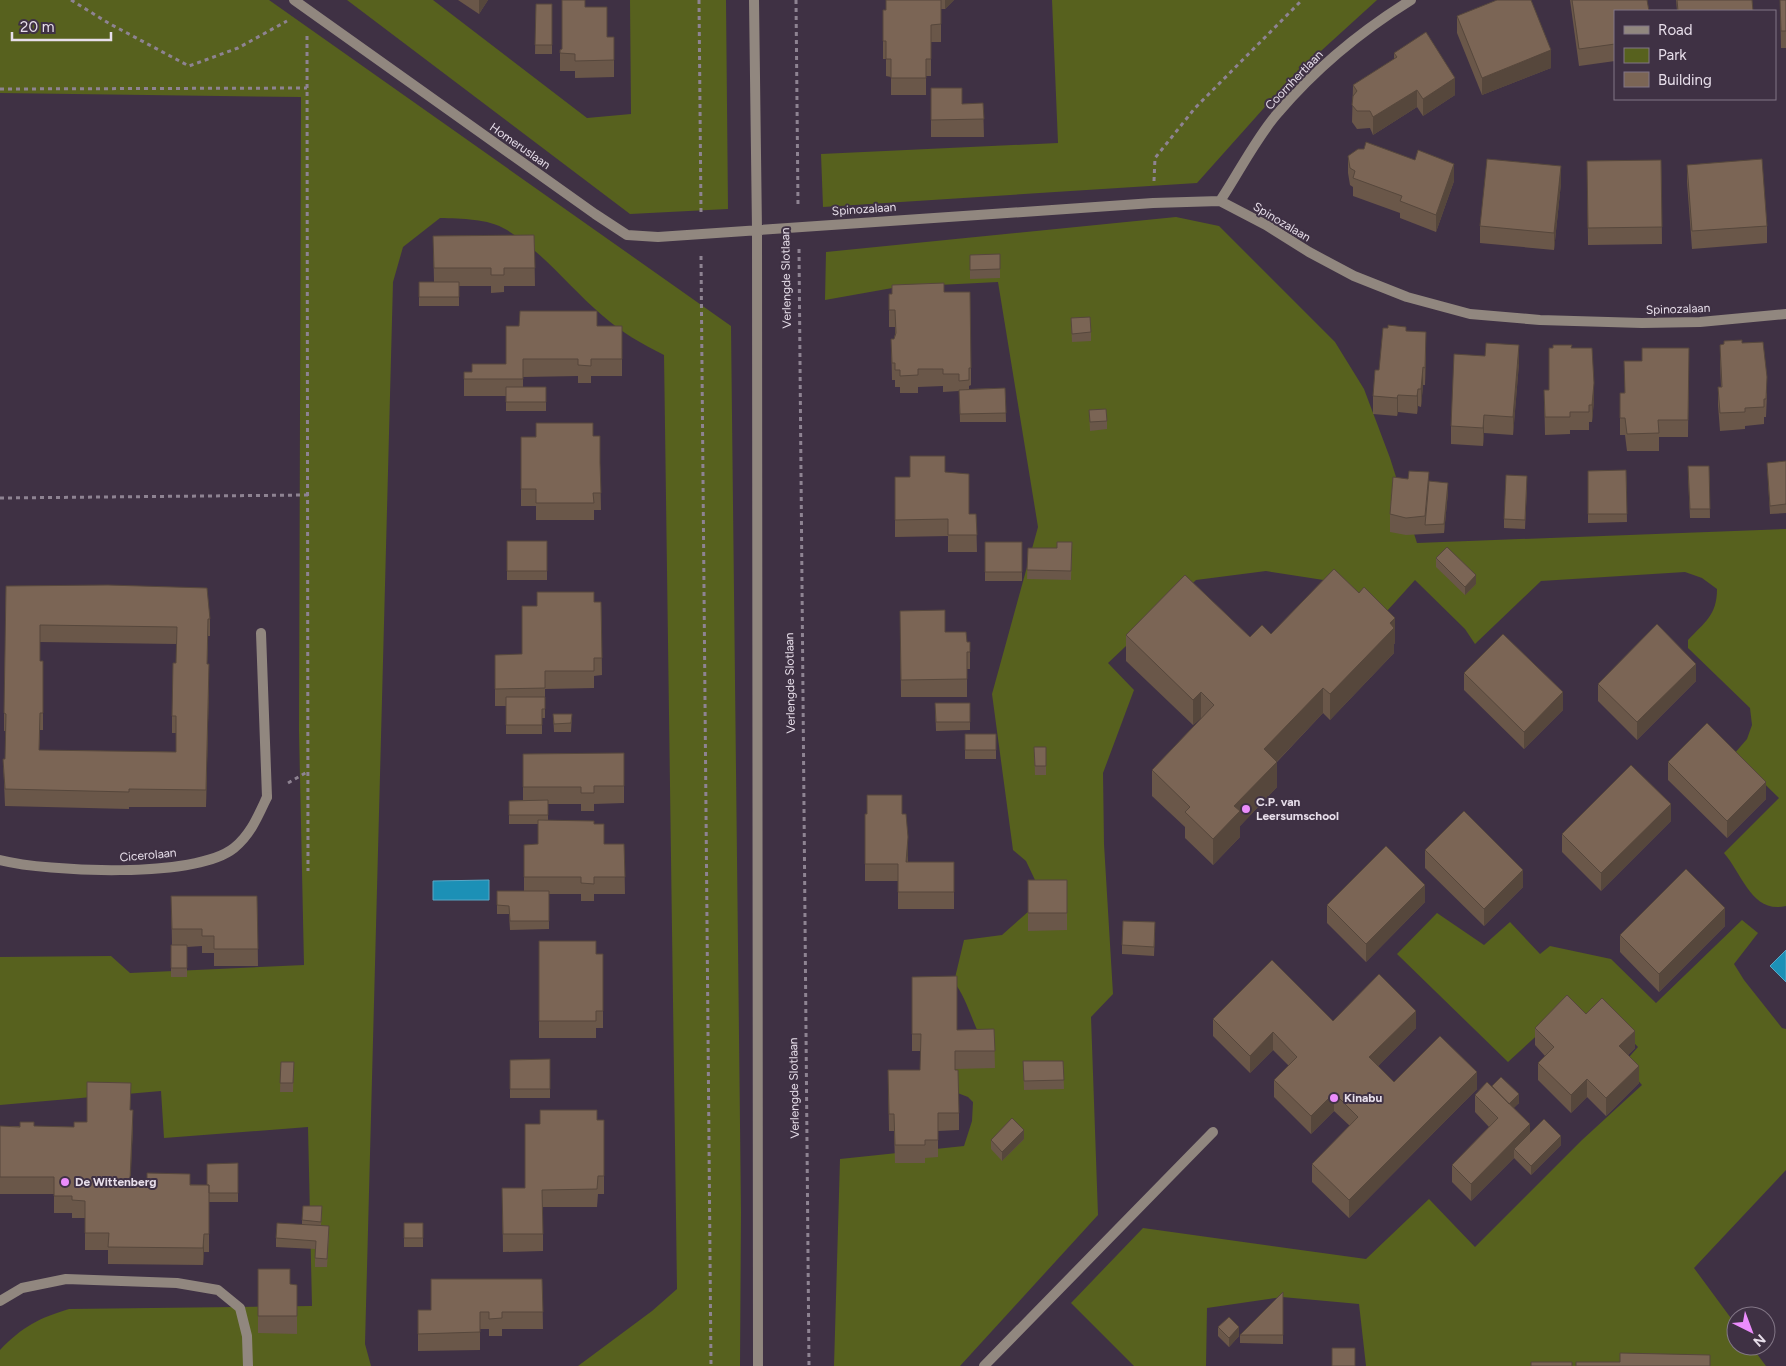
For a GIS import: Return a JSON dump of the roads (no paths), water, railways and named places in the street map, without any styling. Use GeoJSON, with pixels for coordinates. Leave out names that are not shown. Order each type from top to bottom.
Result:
{"type":"FeatureCollection","features":[{"type":"Feature","properties":{"kind":"street","name":"Homeruslaan"},"geometry":{"type":"LineString","coordinates":[[294,0],[627,235],[658,237],[757,230]]}},
{"type":"Feature","properties":{"kind":"street"},"geometry":{"type":"LineString","coordinates":[[754,0],[757,230],[758,1366]]}},
{"type":"Feature","properties":{"kind":"street","name":"Coornhertlaan"},"geometry":{"type":"LineString","coordinates":[[1220,201],[1282,108],[1327,61],[1382,18],[1411,0]]}},
{"type":"Feature","properties":{"kind":"street","name":"Spinozalaan"},"geometry":{"type":"LineString","coordinates":[[757,230],[1153,203],[1220,201],[1266,225],[1309,252],[1354,276],[1407,297],[1470,314],[1540,320],[1642,323],[1700,322],[1786,314]]}},
{"type":"Feature","properties":{"kind":"street","name":"Cicerolaan"},"geometry":{"type":"LineString","coordinates":[[0,860],[96,870],[146,869],[204,862],[233,848],[254,827],[267,797],[261,633]]}},
{"type":"Feature","properties":{"kind":"street"},"geometry":{"type":"LineString","coordinates":[[984,1366],[1213,1132]]}},
{"type":"Feature","properties":{"kind":"street"},"geometry":{"type":"LineString","coordinates":[[0,1301],[22,1288],[66,1279],[177,1283],[218,1290],[240,1308],[247,1336],[248,1366]]}},
{"type":"Feature","properties":{"kind":"water"},"geometry":{"type":"Polygon","coordinates":[[[489,880],[489,900],[433,900],[433,881],[489,880]]]}},
{"type":"Feature","properties":{"kind":"water"},"geometry":{"type":"Polygon","coordinates":[[[1786,950],[1786,982],[1770,966],[1786,950]]]}},
{"type":"Feature","properties":{"kind":"place","name":"C.P. van Leersumschool"},"geometry":{"type":"Point","coordinates":[1246,809]}},
{"type":"Feature","properties":{"kind":"place","name":"Kinabu"},"geometry":{"type":"Point","coordinates":[1334,1098]}},
{"type":"Feature","properties":{"kind":"place","name":"De Wittenberg"},"geometry":{"type":"Point","coordinates":[65,1182]}}]}
